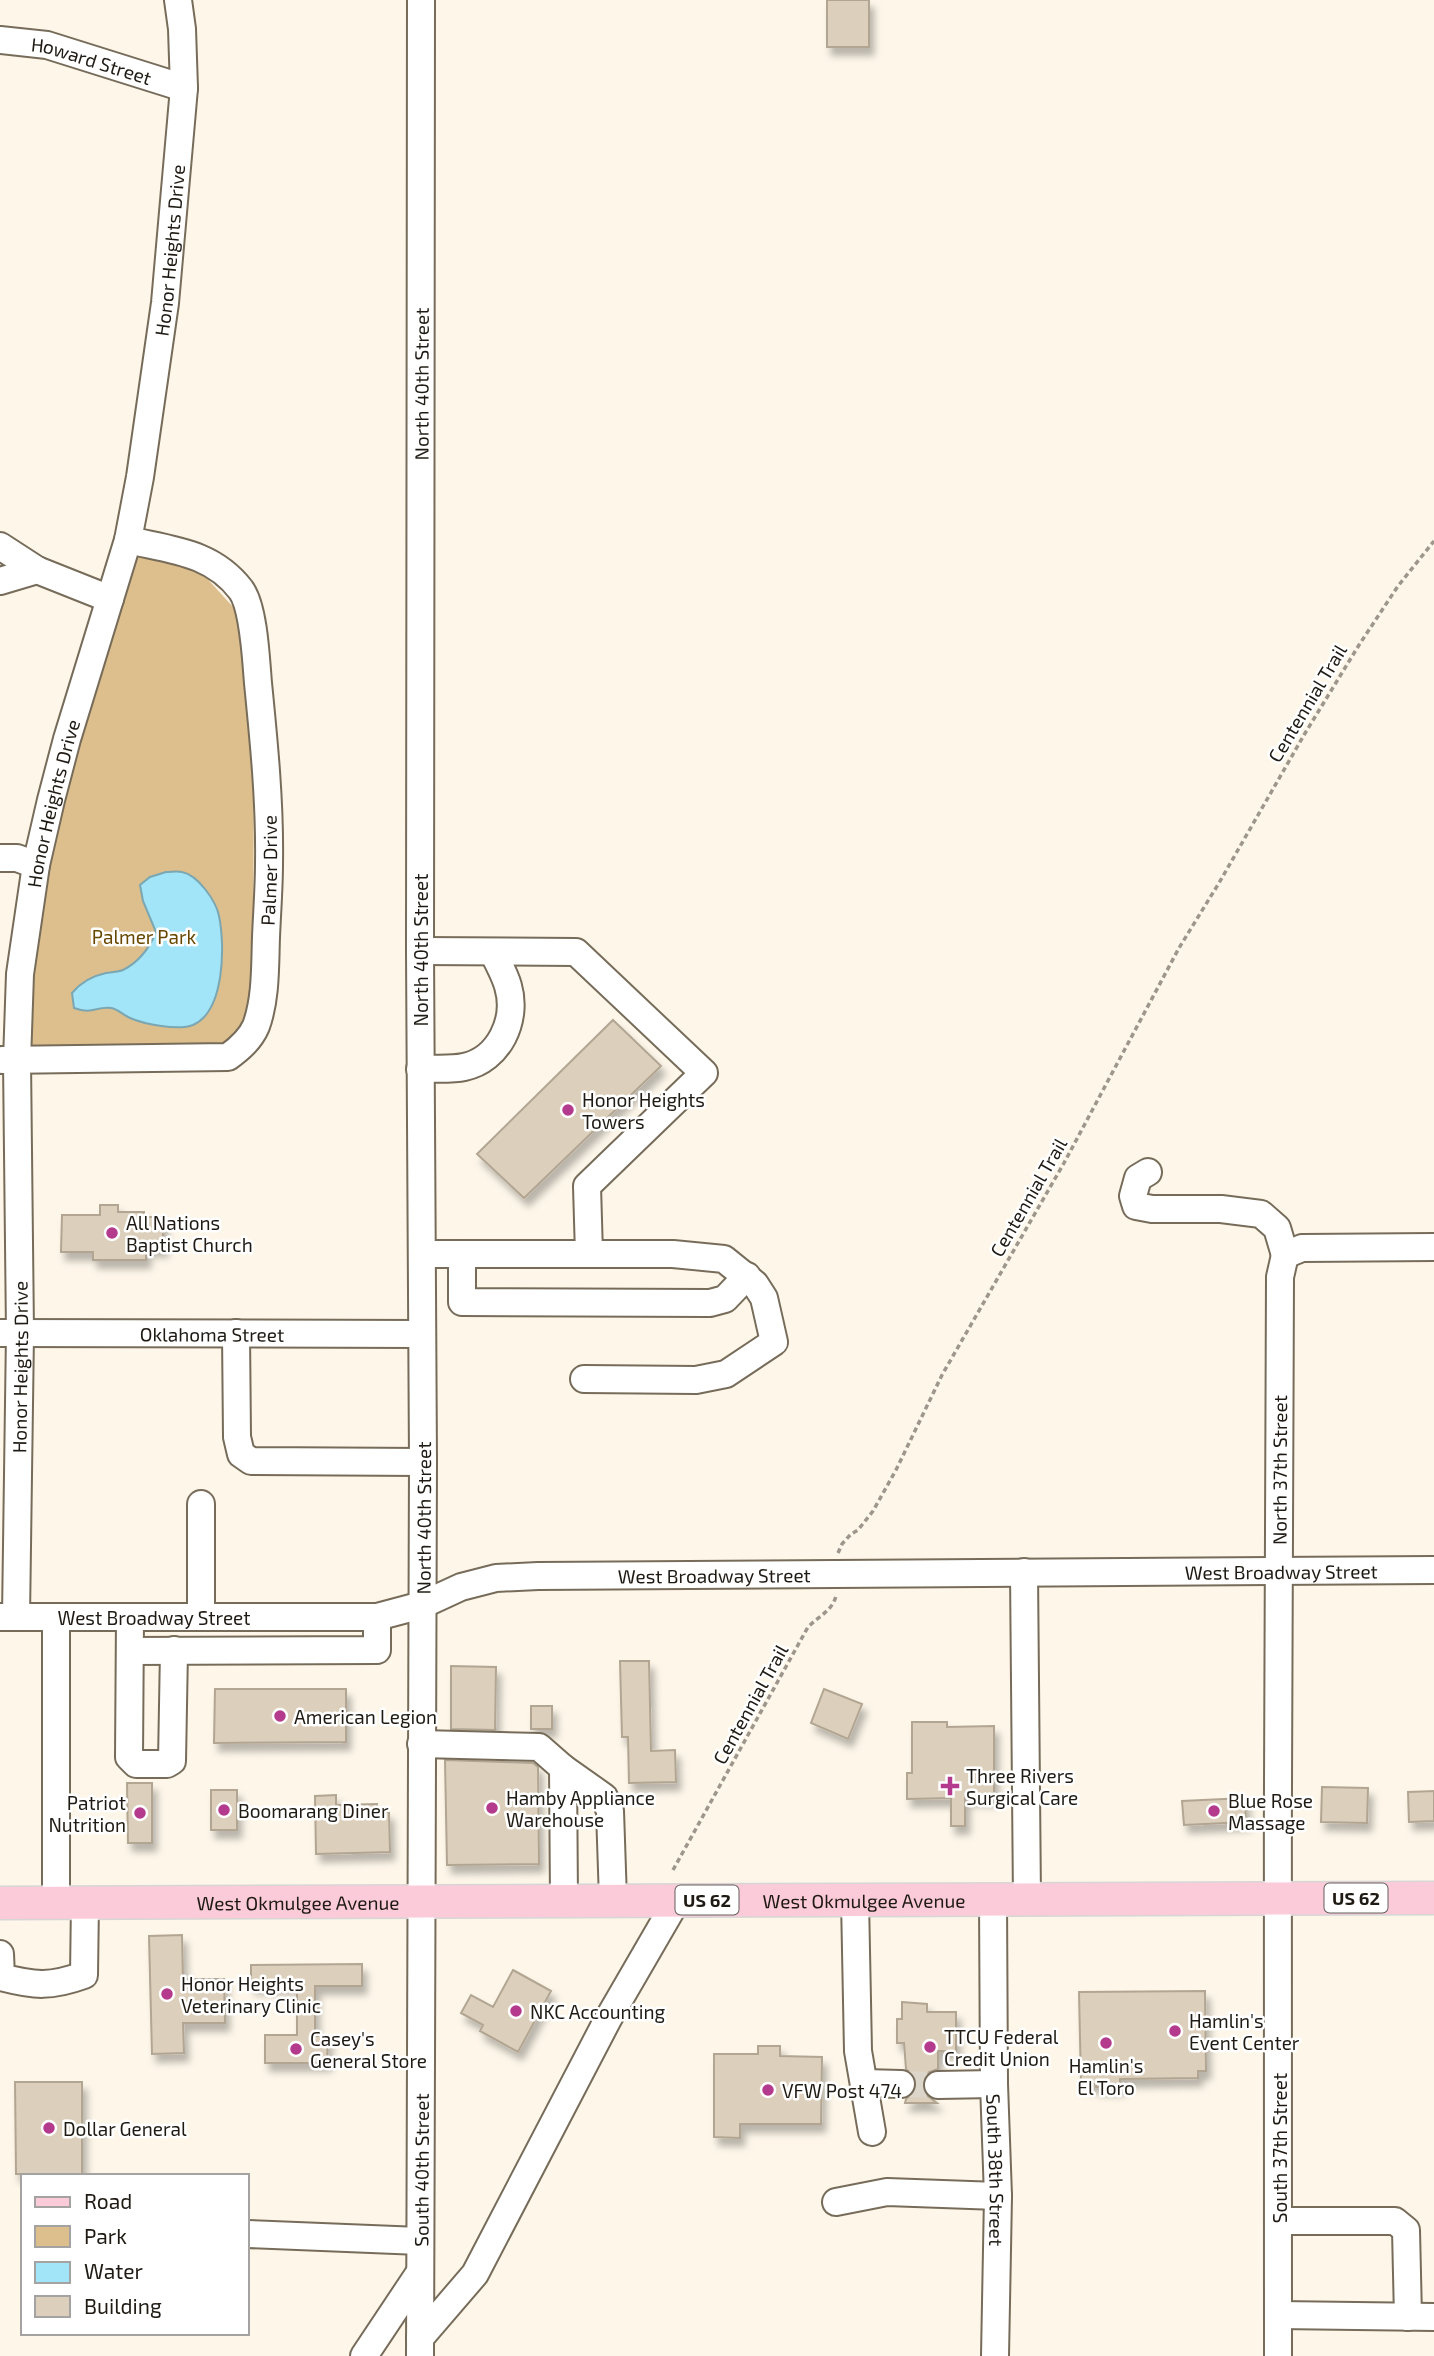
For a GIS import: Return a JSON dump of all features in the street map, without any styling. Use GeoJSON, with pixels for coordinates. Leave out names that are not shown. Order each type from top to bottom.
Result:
{"type":"FeatureCollection","features":[{"type":"Feature","properties":{"kind":"main road","name":"West Okmulgee Avenue"},"geometry":{"type":"LineString","coordinates":[[0,1903],[612,1900],[675,1885],[855,1900],[1434,1898]]}},
{"type":"Feature","properties":{"kind":"street","name":"Honor Heights Drive"},"geometry":{"type":"LineString","coordinates":[[8,1617],[9,1060],[36,865],[67,739],[128,540],[140,477],[164,303],[184,88],[178,0]]}},
{"type":"Feature","properties":{"kind":"street","name":"North 40th Street"},"geometry":{"type":"LineString","coordinates":[[421,0],[421,1900]]}},
{"type":"Feature","properties":{"kind":"street","name":"Howard Street"},"geometry":{"type":"LineString","coordinates":[[0,40],[47,45],[184,88]]}},
{"type":"Feature","properties":{"kind":"street","name":"Palmer Drive"},"geometry":{"type":"LineString","coordinates":[[9,1060],[228,1057],[245,1044],[256,1027],[264,992],[270,862],[265,759],[254,640],[248,607],[243,593],[227,574],[208,560],[128,540]]}},
{"type":"Feature","properties":{"kind":"street"},"geometry":{"type":"LineString","coordinates":[[0,546],[37,570],[110,598]]}},
{"type":"Feature","properties":{"kind":"street"},"geometry":{"type":"LineString","coordinates":[[0,581],[37,570]]}},
{"type":"Feature","properties":{"kind":"street"},"geometry":{"type":"LineString","coordinates":[[0,858],[17,858],[36,865]]}},
{"type":"Feature","properties":{"kind":"street"},"geometry":{"type":"LineString","coordinates":[[420,951],[576,952],[704,1073],[587,1186],[589,1254]]}},
{"type":"Feature","properties":{"kind":"street"},"geometry":{"type":"LineString","coordinates":[[420,1069],[465,1067],[490,1056],[505,1034],[510,1016],[509,988],[493,952]]}},
{"type":"Feature","properties":{"kind":"street"},"geometry":{"type":"LineString","coordinates":[[1148,1172],[1138,1178],[1133,1196],[1136,1206],[1152,1209],[1221,1209],[1261,1214],[1278,1228],[1285,1255],[1301,1248],[1434,1247]]}},
{"type":"Feature","properties":{"kind":"street"},"geometry":{"type":"LineString","coordinates":[[422,1254],[673,1254],[724,1259],[747,1276],[764,1298],[775,1342],[726,1374],[696,1380],[584,1379]]}},
{"type":"Feature","properties":{"kind":"street"},"geometry":{"type":"LineString","coordinates":[[462,1254],[462,1302],[710,1303],[725,1299],[747,1276]]}},
{"type":"Feature","properties":{"kind":"street","name":"North 37th Street"},"geometry":{"type":"LineString","coordinates":[[1279,1898],[1279,1277],[1285,1255]]}},
{"type":"Feature","properties":{"kind":"street","name":"Oklahoma Street"},"geometry":{"type":"LineString","coordinates":[[10,1333],[422,1334]]}},
{"type":"Feature","properties":{"kind":"street"},"geometry":{"type":"LineString","coordinates":[[236,1333],[237,1437],[241,1454],[251,1461],[423,1462]]}},
{"type":"Feature","properties":{"kind":"street"},"geometry":{"type":"LineString","coordinates":[[201,1504],[201,1617]]}},
{"type":"Feature","properties":{"kind":"street","name":"West Broadway Street"},"geometry":{"type":"LineString","coordinates":[[8,1617],[377,1617],[422,1605],[461,1587],[496,1578],[538,1576],[1434,1570]]}},
{"type":"Feature","properties":{"kind":"street"},"geometry":{"type":"LineString","coordinates":[[1024,1573],[1027,1900]]}},
{"type":"Feature","properties":{"kind":"street"},"geometry":{"type":"LineString","coordinates":[[237,1617],[237,1651]]}},
{"type":"Feature","properties":{"kind":"street"},"geometry":{"type":"LineString","coordinates":[[130,1651],[377,1650],[377,1617]]}},
{"type":"Feature","properties":{"kind":"street"},"geometry":{"type":"LineString","coordinates":[[0,1954],[1,1977],[27,1984],[59,1984],[85,1975],[71,1903],[56,1618]]}},
{"type":"Feature","properties":{"kind":"street"},"geometry":{"type":"LineString","coordinates":[[130,1618],[129,1757],[136,1764],[167,1764],[174,1757],[174,1650]]}},
{"type":"Feature","properties":{"kind":"street"},"geometry":{"type":"LineString","coordinates":[[421,1744],[539,1747],[604,1797],[611,1811],[612,1900]]}},
{"type":"Feature","properties":{"kind":"street"},"geometry":{"type":"LineString","coordinates":[[563,1768],[564,1900]]}},
{"type":"Feature","properties":{"kind":"street"},"geometry":{"type":"LineString","coordinates":[[420,2347],[475,2274],[675,1885]]}},
{"type":"Feature","properties":{"kind":"street","name":"South 37th Street"},"geometry":{"type":"LineString","coordinates":[[1278,2356],[1279,1898]]}},
{"type":"Feature","properties":{"kind":"street","name":"South 40th Street"},"geometry":{"type":"LineString","coordinates":[[420,2347],[421,1900]]}},
{"type":"Feature","properties":{"kind":"street"},"geometry":{"type":"LineString","coordinates":[[855,1900],[858,2051],[872,2132]]}},
{"type":"Feature","properties":{"kind":"street","name":"South 38th Street"},"geometry":{"type":"LineString","coordinates":[[993,1900],[994,2084],[998,2196],[995,2356]]}},
{"type":"Feature","properties":{"kind":"street"},"geometry":{"type":"LineString","coordinates":[[864,2083],[901,2084]]}},
{"type":"Feature","properties":{"kind":"street"},"geometry":{"type":"LineString","coordinates":[[938,2085],[994,2084]]}},
{"type":"Feature","properties":{"kind":"street"},"geometry":{"type":"LineString","coordinates":[[836,2202],[887,2192],[998,2196]]}},
{"type":"Feature","properties":{"kind":"street"},"geometry":{"type":"LineString","coordinates":[[1278,2315],[1421,2317],[1406,2230],[1395,2221],[1279,2221]]}},
{"type":"Feature","properties":{"kind":"street"},"geometry":{"type":"LineString","coordinates":[[248,2234],[420,2241]]}},
{"type":"Feature","properties":{"kind":"street"},"geometry":{"type":"LineString","coordinates":[[364,2356],[420,2272]]}},
{"type":"Feature","properties":{"kind":"path","name":"Centennial Trail"},"geometry":{"type":"LineString","coordinates":[[675,1885],[808,1627],[830,1610],[836,1598],[837,1554],[842,1544],[858,1530],[884,1490],[942,1375],[1064,1164],[1179,948],[1304,735],[1398,586],[1434,541]]}},
{"type":"Feature","properties":{"kind":"green space","name":"Palmer Park"},"geometry":{"type":"Polygon","coordinates":[[[133,552],[157,555],[202,573],[235,609],[254,731],[253,1018],[241,1035],[203,1051],[23,1050],[28,967],[51,840],[133,552]]]}},
{"type":"Feature","properties":{"kind":"water"},"geometry":{"type":"Polygon","coordinates":[[[166,872],[182,872],[194,878],[210,896],[219,916],[222,943],[220,976],[217,992],[204,1017],[187,1027],[161,1026],[130,1018],[111,1008],[86,1011],[74,1008],[72,993],[79,986],[96,976],[123,970],[139,959],[147,949],[156,932],[143,901],[140,885],[150,877],[166,872]]]}},
{"type":"Feature","properties":{"kind":"building"},"geometry":{"type":"Polygon","coordinates":[[[827,0],[869,0],[869,47],[827,47],[827,0]]]}},
{"type":"Feature","properties":{"kind":"building","name":"Honor Heights Towers"},"geometry":{"type":"Polygon","coordinates":[[[613,1020],[661,1066],[524,1198],[477,1154],[613,1020]]]}},
{"type":"Feature","properties":{"kind":"building","name":"All Nations Baptist Church"},"geometry":{"type":"Polygon","coordinates":[[[100,1205],[118,1205],[118,1212],[144,1212],[144,1217],[163,1217],[163,1249],[146,1248],[146,1260],[93,1260],[93,1252],[61,1252],[62,1215],[100,1215],[100,1205]]]}},
{"type":"Feature","properties":{"kind":"building"},"geometry":{"type":"Polygon","coordinates":[[[620,1661],[649,1661],[651,1751],[675,1750],[676,1782],[629,1783],[628,1737],[622,1737],[620,1661]]]}},
{"type":"Feature","properties":{"kind":"building"},"geometry":{"type":"Polygon","coordinates":[[[451,1666],[496,1667],[495,1730],[451,1729],[451,1666]]]}},
{"type":"Feature","properties":{"kind":"building","name":"American Legion"},"geometry":{"type":"Polygon","coordinates":[[[215,1689],[346,1689],[346,1742],[214,1743],[215,1689]]]}},
{"type":"Feature","properties":{"kind":"building"},"geometry":{"type":"Polygon","coordinates":[[[824,1689],[862,1704],[848,1739],[811,1723],[824,1689]]]}},
{"type":"Feature","properties":{"kind":"building"},"geometry":{"type":"Polygon","coordinates":[[[531,1706],[552,1706],[552,1729],[531,1729],[531,1706]]]}},
{"type":"Feature","properties":{"kind":"building","name":"Three Rivers Surgical Care"},"geometry":{"type":"Polygon","coordinates":[[[912,1722],[947,1722],[947,1727],[994,1726],[994,1798],[965,1798],[965,1826],[951,1826],[951,1798],[907,1799],[907,1773],[912,1773],[912,1722]]]}},
{"type":"Feature","properties":{"kind":"building","name":"Hamby Appliance Warehouse"},"geometry":{"type":"Polygon","coordinates":[[[445,1760],[533,1763],[538,1767],[539,1864],[447,1865],[445,1760]]]}},
{"type":"Feature","properties":{"kind":"building","name":"Patriot Nutrition"},"geometry":{"type":"Polygon","coordinates":[[[127,1783],[152,1783],[152,1843],[128,1843],[127,1783]]]}},
{"type":"Feature","properties":{"kind":"building"},"geometry":{"type":"Polygon","coordinates":[[[1322,1787],[1368,1788],[1367,1823],[1321,1822],[1322,1787]]]}},
{"type":"Feature","properties":{"kind":"building","name":"Boomarang Diner"},"geometry":{"type":"Polygon","coordinates":[[[211,1790],[237,1790],[237,1830],[211,1830],[211,1790]]]}},
{"type":"Feature","properties":{"kind":"building"},"geometry":{"type":"Polygon","coordinates":[[[1434,1791],[1434,1821],[1409,1822],[1408,1792],[1434,1791]]]}},
{"type":"Feature","properties":{"kind":"building"},"geometry":{"type":"Polygon","coordinates":[[[336,1795],[336,1805],[377,1804],[377,1812],[389,1812],[390,1852],[316,1854],[315,1796],[336,1795]]]}},
{"type":"Feature","properties":{"kind":"building","name":"Blue Rose Massage"},"geometry":{"type":"Polygon","coordinates":[[[1245,1798],[1246,1822],[1184,1825],[1182,1801],[1245,1798]]]}},
{"type":"Feature","properties":{"kind":"building","name":"Honor Heights Veterinary Clinic"},"geometry":{"type":"Polygon","coordinates":[[[182,1935],[183,1979],[224,1979],[225,2023],[183,2023],[184,2053],[152,2054],[149,1936],[182,1935]]]}},
{"type":"Feature","properties":{"kind":"building"},"geometry":{"type":"Polygon","coordinates":[[[362,1964],[362,1986],[315,1986],[315,2036],[328,2036],[327,2063],[265,2063],[265,2035],[297,2035],[297,1986],[251,1986],[251,1965],[362,1964]]]}},
{"type":"Feature","properties":{"kind":"building","name":"NKC Accounting"},"geometry":{"type":"Polygon","coordinates":[[[513,1970],[551,1991],[518,2052],[480,2031],[483,2025],[461,2013],[471,1995],[493,2007],[513,1970]]]}},
{"type":"Feature","properties":{"kind":"building"},"geometry":{"type":"Polygon","coordinates":[[[1205,1991],[1206,2071],[1198,2071],[1198,2078],[1120,2079],[1120,2087],[1081,2084],[1079,1992],[1205,1991]]]}},
{"type":"Feature","properties":{"kind":"building","name":"TTCU Federal Credit Union"},"geometry":{"type":"Polygon","coordinates":[[[902,2002],[927,2004],[927,2012],[956,2012],[956,2051],[938,2051],[938,2069],[929,2072],[922,2085],[925,2094],[937,2103],[905,2103],[915,2092],[917,2084],[914,2076],[906,2069],[904,2043],[897,2043],[897,2019],[902,2019],[902,2002]]]}},
{"type":"Feature","properties":{"kind":"building","name":"VFW Post 474"},"geometry":{"type":"Polygon","coordinates":[[[758,2046],[780,2046],[780,2056],[822,2057],[821,2124],[740,2124],[740,2138],[714,2137],[714,2054],[758,2054],[758,2046]]]}},
{"type":"Feature","properties":{"kind":"building","name":"Dollar General"},"geometry":{"type":"Polygon","coordinates":[[[15,2082],[82,2082],[82,2174],[16,2174],[15,2082]]]}},
{"type":"Feature","properties":{"kind":"tunnel"},"geometry":{"type":"LineString","coordinates":[[901,2084],[938,2085]]}},
{"type":"Feature","properties":{"kind":"place","name":"Honor Heights Towers"},"geometry":{"type":"Point","coordinates":[568,1110]}},
{"type":"Feature","properties":{"kind":"place","name":"All Nations Baptist Church"},"geometry":{"type":"Point","coordinates":[112,1233]}},
{"type":"Feature","properties":{"kind":"place","name":"American Legion"},"geometry":{"type":"Point","coordinates":[280,1716]}},
{"type":"Feature","properties":{"kind":"place","name":"Three Rivers Surgical Care"},"geometry":{"type":"Point","coordinates":[950,1786]}},
{"type":"Feature","properties":{"kind":"place","name":"Hamby Appliance Warehouse"},"geometry":{"type":"Point","coordinates":[492,1808]}},
{"type":"Feature","properties":{"kind":"place","name":"Boomarang Diner"},"geometry":{"type":"Point","coordinates":[224,1810]}},
{"type":"Feature","properties":{"kind":"place","name":"Blue Rose Massage"},"geometry":{"type":"Point","coordinates":[1214,1811]}},
{"type":"Feature","properties":{"kind":"place","name":"Patriot Nutrition"},"geometry":{"type":"Point","coordinates":[140,1813]}},
{"type":"Feature","properties":{"kind":"place","name":"Honor Heights Veterinary Clinic"},"geometry":{"type":"Point","coordinates":[167,1994]}},
{"type":"Feature","properties":{"kind":"place","name":"NKC Accounting"},"geometry":{"type":"Point","coordinates":[516,2011]}},
{"type":"Feature","properties":{"kind":"place","name":"Hamlin's Event Center"},"geometry":{"type":"Point","coordinates":[1175,2031]}},
{"type":"Feature","properties":{"kind":"place","name":"Hamlin's El Toro"},"geometry":{"type":"Point","coordinates":[1106,2043]}},
{"type":"Feature","properties":{"kind":"place","name":"TTCU Federal Credit Union"},"geometry":{"type":"Point","coordinates":[930,2047]}},
{"type":"Feature","properties":{"kind":"place","name":"Casey's General Store"},"geometry":{"type":"Point","coordinates":[296,2049]}},
{"type":"Feature","properties":{"kind":"place","name":"VFW Post 474"},"geometry":{"type":"Point","coordinates":[768,2090]}},
{"type":"Feature","properties":{"kind":"place","name":"Dollar General"},"geometry":{"type":"Point","coordinates":[49,2128]}}]}
